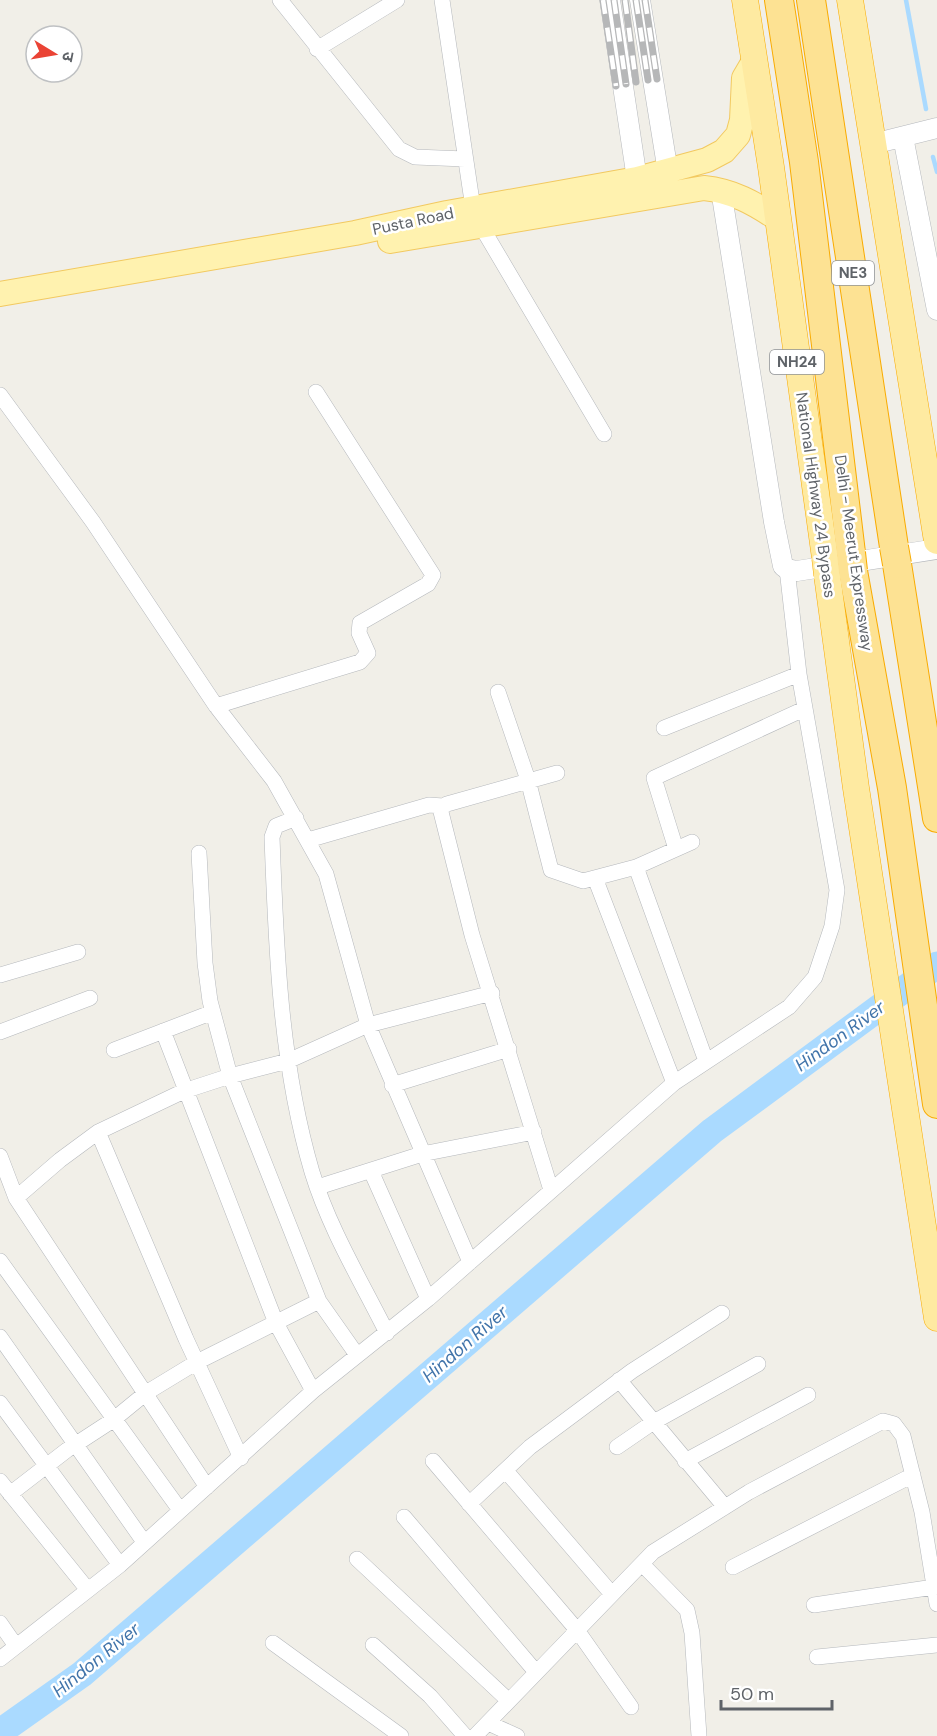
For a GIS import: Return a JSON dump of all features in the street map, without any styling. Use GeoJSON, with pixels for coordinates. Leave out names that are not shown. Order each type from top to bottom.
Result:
{"type":"FeatureCollection","features":[{"type":"Feature","properties":{"kind":"highway","name":"National Highway 24 Bypass"},"geometry":{"type":"LineString","coordinates":[[745,0],[778,219],[839,564],[842,679],[856,788],[937,1318]]}},
{"type":"Feature","properties":{"kind":"highway","name":"Delhi - Meerut Expressway"},"geometry":{"type":"LineString","coordinates":[[779,0],[804,162],[839,564],[892,788],[937,1104]]}},
{"type":"Feature","properties":{"kind":"highway","name":"NE3"},"geometry":{"type":"LineString","coordinates":[[811,0],[937,818]]}},
{"type":"Feature","properties":{"kind":"highway"},"geometry":{"type":"LineString","coordinates":[[850,0],[937,540]]}},
{"type":"Feature","properties":{"kind":"main road","name":"Pusta Road"},"geometry":{"type":"LineString","coordinates":[[0,309],[477,217],[668,172],[707,160],[733,144],[742,120],[744,78],[754,61]]}},
{"type":"Feature","properties":{"kind":"main road","name":"Pusta Road"},"geometry":{"type":"LineString","coordinates":[[0,294],[355,233],[704,188],[721,190],[751,201],[778,219]]}},
{"type":"Feature","properties":{"kind":"street"},"geometry":{"type":"LineString","coordinates":[[280,0],[399,149],[415,157],[465,159]]}},
{"type":"Feature","properties":{"kind":"street"},"geometry":{"type":"LineString","coordinates":[[317,49],[398,0]]}},
{"type":"Feature","properties":{"kind":"street"},"geometry":{"type":"LineString","coordinates":[[442,0],[465,159],[477,217],[604,434]]}},
{"type":"Feature","properties":{"kind":"street"},"geometry":{"type":"LineString","coordinates":[[610,0],[636,179]]}},
{"type":"Feature","properties":{"kind":"street"},"geometry":{"type":"LineString","coordinates":[[640,0],[668,172]]}},
{"type":"Feature","properties":{"kind":"street"},"geometry":{"type":"LineString","coordinates":[[873,144],[937,128]]}},
{"type":"Feature","properties":{"kind":"street"},"geometry":{"type":"LineString","coordinates":[[903,137],[937,310]]}},
{"type":"Feature","properties":{"kind":"street"},"geometry":{"type":"LineString","coordinates":[[0,1659],[120,1565],[314,1391],[428,1299],[674,1083],[789,1007],[814,977],[832,927],[837,890],[798,674],[787,569],[782,562],[774,522],[721,190]]}},
{"type":"Feature","properties":{"kind":"street"},"geometry":{"type":"LineString","coordinates":[[216,706],[360,662],[368,653],[359,633],[360,623],[428,584],[433,575],[316,392]]}},
{"type":"Feature","properties":{"kind":"street"},"geometry":{"type":"LineString","coordinates":[[0,395],[93,522],[216,706],[274,781],[308,840],[326,874],[368,1025],[470,1262]]}},
{"type":"Feature","properties":{"kind":"street"},"geometry":{"type":"LineString","coordinates":[[787,569],[803,570],[937,549]]}},
{"type":"Feature","properties":{"kind":"street"},"geometry":{"type":"LineString","coordinates":[[664,728],[798,674]]}},
{"type":"Feature","properties":{"kind":"street"},"geometry":{"type":"LineString","coordinates":[[498,692],[528,780],[551,870],[584,881],[636,867],[692,842]]}},
{"type":"Feature","properties":{"kind":"street"},"geometry":{"type":"LineString","coordinates":[[676,849],[654,778],[804,709]]}},
{"type":"Feature","properties":{"kind":"street"},"geometry":{"type":"LineString","coordinates":[[308,840],[429,805],[443,806],[557,773]]}},
{"type":"Feature","properties":{"kind":"street"},"geometry":{"type":"LineString","coordinates":[[443,806],[441,817],[472,935],[492,993],[551,1190]]}},
{"type":"Feature","properties":{"kind":"street"},"geometry":{"type":"LineString","coordinates":[[296,818],[276,826],[272,837],[277,960],[288,1062],[318,1187],[334,1227],[387,1333]]}},
{"type":"Feature","properties":{"kind":"street"},"geometry":{"type":"LineString","coordinates":[[199,853],[205,963],[213,1012],[230,1076],[319,1301],[357,1354]]}},
{"type":"Feature","properties":{"kind":"street"},"geometry":{"type":"LineString","coordinates":[[636,867],[706,1061]]}},
{"type":"Feature","properties":{"kind":"street"},"geometry":{"type":"LineString","coordinates":[[595,878],[674,1083]]}},
{"type":"Feature","properties":{"kind":"street"},"geometry":{"type":"LineString","coordinates":[[0,975],[78,952]]}},
{"type":"Feature","properties":{"kind":"street"},"geometry":{"type":"LineString","coordinates":[[16,1198],[60,1160],[98,1132],[184,1091],[230,1076],[288,1062],[368,1025],[492,993]]}},
{"type":"Feature","properties":{"kind":"street"},"geometry":{"type":"LineString","coordinates":[[0,1032],[90,998]]}},
{"type":"Feature","properties":{"kind":"street"},"geometry":{"type":"LineString","coordinates":[[114,1050],[213,1012]]}},
{"type":"Feature","properties":{"kind":"street"},"geometry":{"type":"LineString","coordinates":[[163,1031],[184,1091],[276,1323],[314,1391]]}},
{"type":"Feature","properties":{"kind":"street"},"geometry":{"type":"LineString","coordinates":[[392,1085],[509,1049]]}},
{"type":"Feature","properties":{"kind":"street"},"geometry":{"type":"LineString","coordinates":[[98,1132],[241,1458]]}},
{"type":"Feature","properties":{"kind":"street"},"geometry":{"type":"LineString","coordinates":[[318,1187],[422,1154],[534,1132]]}},
{"type":"Feature","properties":{"kind":"street"},"geometry":{"type":"LineString","coordinates":[[0,1156],[16,1198],[207,1488]]}},
{"type":"Feature","properties":{"kind":"street"},"geometry":{"type":"LineString","coordinates":[[371,1171],[428,1299]]}},
{"type":"Feature","properties":{"kind":"street"},"geometry":{"type":"LineString","coordinates":[[0,1261],[180,1510]]}},
{"type":"Feature","properties":{"kind":"street"},"geometry":{"type":"LineString","coordinates":[[10,1494],[113,1420],[146,1393],[197,1362],[319,1301]]}},
{"type":"Feature","properties":{"kind":"street"},"geometry":{"type":"LineString","coordinates":[[469,1504],[530,1447],[619,1380],[722,1313]]}},
{"type":"Feature","properties":{"kind":"street"},"geometry":{"type":"LineString","coordinates":[[0,1337],[74,1446],[144,1542]]}},
{"type":"Feature","properties":{"kind":"street"},"geometry":{"type":"LineString","coordinates":[[617,1447],[652,1422],[758,1364]]}},
{"type":"Feature","properties":{"kind":"street"},"geometry":{"type":"LineString","coordinates":[[619,1380],[725,1507]]}},
{"type":"Feature","properties":{"kind":"street"},"geometry":{"type":"LineString","coordinates":[[686,1461],[808,1395]]}},
{"type":"Feature","properties":{"kind":"street"},"geometry":{"type":"LineString","coordinates":[[0,1403],[120,1565]]}},
{"type":"Feature","properties":{"kind":"street"},"geometry":{"type":"LineString","coordinates":[[475,1736],[611,1593],[662,1545],[725,1507],[883,1421],[894,1424],[903,1436],[913,1475],[937,1604]]}},
{"type":"Feature","properties":{"kind":"street"},"geometry":{"type":"LineString","coordinates":[[433,1461],[577,1630],[631,1707]]}},
{"type":"Feature","properties":{"kind":"street"},"geometry":{"type":"LineString","coordinates":[[506,1471],[611,1593]]}},
{"type":"Feature","properties":{"kind":"street"},"geometry":{"type":"LineString","coordinates":[[733,1567],[913,1475]]}},
{"type":"Feature","properties":{"kind":"street"},"geometry":{"type":"LineString","coordinates":[[0,1480],[88,1590]]}},
{"type":"Feature","properties":{"kind":"street"},"geometry":{"type":"LineString","coordinates":[[404,1517],[536,1672]]}},
{"type":"Feature","properties":{"kind":"street"},"geometry":{"type":"LineString","coordinates":[[357,1559],[509,1701]]}},
{"type":"Feature","properties":{"kind":"street"},"geometry":{"type":"LineString","coordinates":[[642,1564],[687,1610],[692,1633],[699,1736]]}},
{"type":"Feature","properties":{"kind":"street"},"geometry":{"type":"LineString","coordinates":[[814,1605],[934,1587]]}},
{"type":"Feature","properties":{"kind":"street"},"geometry":{"type":"LineString","coordinates":[[0,1623],[16,1646]]}},
{"type":"Feature","properties":{"kind":"street"},"geometry":{"type":"LineString","coordinates":[[273,1642],[401,1736]]}},
{"type":"Feature","properties":{"kind":"street"},"geometry":{"type":"LineString","coordinates":[[373,1645],[430,1696],[465,1736]]}},
{"type":"Feature","properties":{"kind":"street"},"geometry":{"type":"LineString","coordinates":[[817,1657],[937,1645]]}},
{"type":"Feature","properties":{"kind":"street"},"geometry":{"type":"LineString","coordinates":[[488,1723],[517,1736]]}},
{"type":"Feature","properties":{"kind":"waterway"},"geometry":{"type":"LineString","coordinates":[[906,0],[926,109]]}},
{"type":"Feature","properties":{"kind":"waterway"},"geometry":{"type":"LineString","coordinates":[[933,157],[937,172]]}},
{"type":"Feature","properties":{"kind":"waterway","name":"Hindon River"},"geometry":{"type":"LineString","coordinates":[[0,1732],[82,1674],[712,1131],[937,965]]}},
{"type":"Feature","properties":{"kind":"railway"},"geometry":{"type":"LineString","coordinates":[[603,0],[616,86]]}},
{"type":"Feature","properties":{"kind":"railway"},"geometry":{"type":"LineString","coordinates":[[614,0],[626,84]]}},
{"type":"Feature","properties":{"kind":"railway"},"geometry":{"type":"LineString","coordinates":[[625,0],[636,82]]}},
{"type":"Feature","properties":{"kind":"railway"},"geometry":{"type":"LineString","coordinates":[[636,0],[648,80]]}},
{"type":"Feature","properties":{"kind":"railway"},"geometry":{"type":"LineString","coordinates":[[645,0],[657,79]]}}]}
